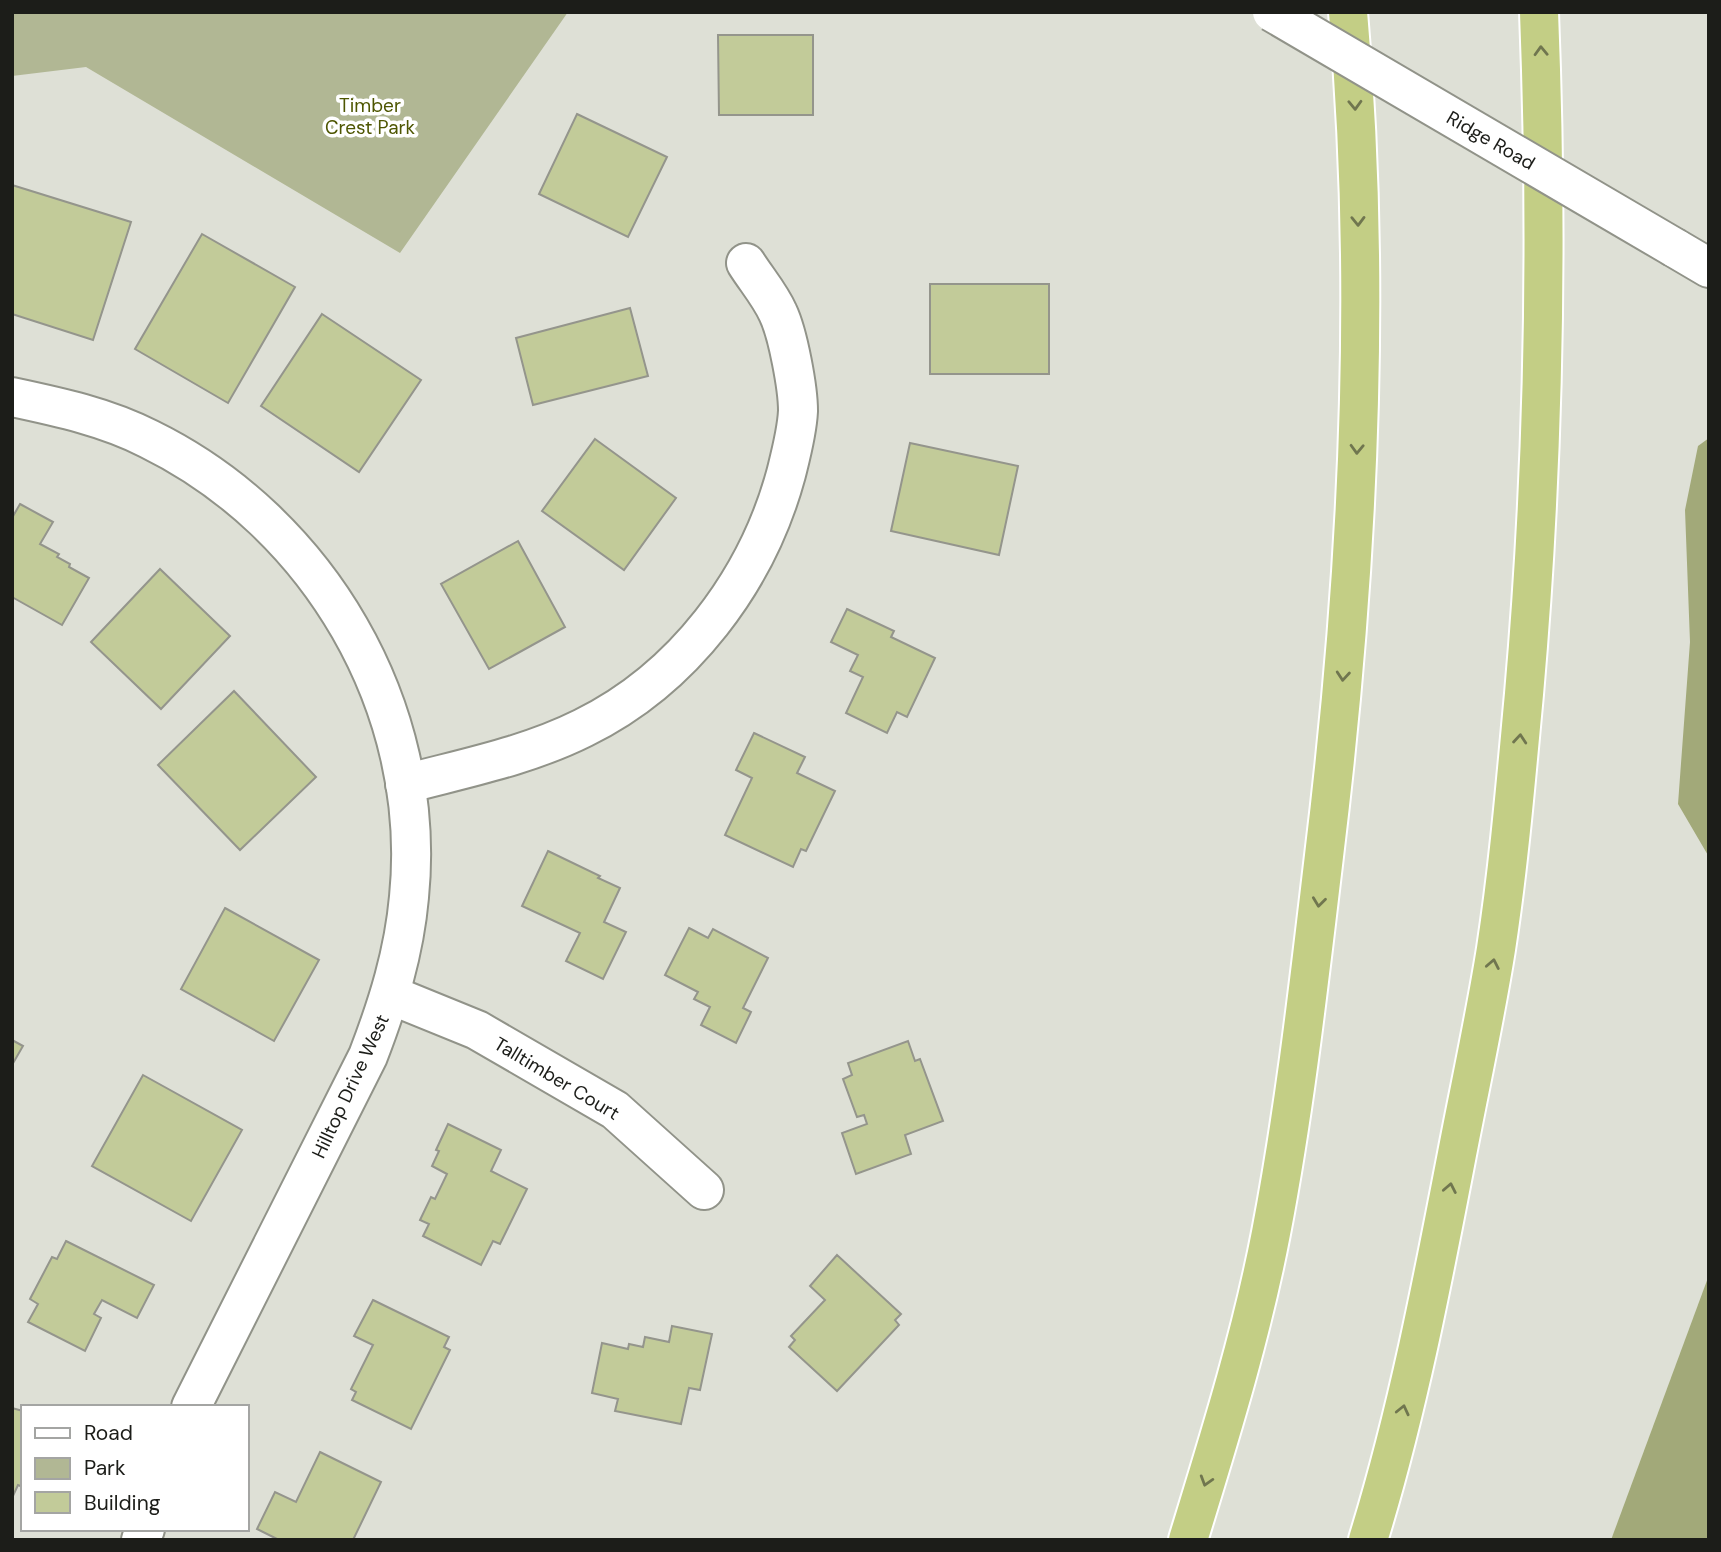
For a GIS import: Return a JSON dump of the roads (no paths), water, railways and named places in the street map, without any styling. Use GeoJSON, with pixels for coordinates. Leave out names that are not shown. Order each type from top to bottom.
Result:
{"type":"FeatureCollection","features":[{"type":"Feature","properties":{"kind":"highway"},"geometry":{"type":"LineString","coordinates":[[1188,1540],[1227,1410],[1270,1236],[1295,1096],[1334,772],[1351,586],[1360,367],[1355,100],[1348,12]]}},
{"type":"Feature","properties":{"kind":"highway"},"geometry":{"type":"LineString","coordinates":[[1368,1540],[1387,1477],[1433,1278],[1496,949],[1516,784],[1535,572],[1543,382],[1544,114],[1539,12]]}},
{"type":"Feature","properties":{"kind":"street","name":"Ridge Road"},"geometry":{"type":"LineString","coordinates":[[1272,12],[1709,268]]}},
{"type":"Feature","properties":{"kind":"street"},"geometry":{"type":"LineString","coordinates":[[405,784],[528,751],[583,728],[613,711],[645,688],[691,646],[722,609],[743,578],[762,542],[780,497],[793,449],[798,411],[794,372],[778,313],[746,263]]}},
{"type":"Feature","properties":{"kind":"street","name":"Hilltop Drive West"},"geometry":{"type":"LineString","coordinates":[[12,397],[69,410],[147,438],[197,465],[242,498],[273,526],[313,570],[358,640],[381,691],[394,730],[405,784],[411,838],[410,895],[404,938],[391,995],[368,1056],[192,1405]]}},
{"type":"Feature","properties":{"kind":"street","name":"Talltimber Court"},"geometry":{"type":"LineString","coordinates":[[391,995],[477,1030],[615,1110],[705,1190]]}},
{"type":"Feature","properties":{"kind":"park label","name":"Timber Crest Park"},"geometry":{"type":"Point","coordinates":[370,116]}}]}
